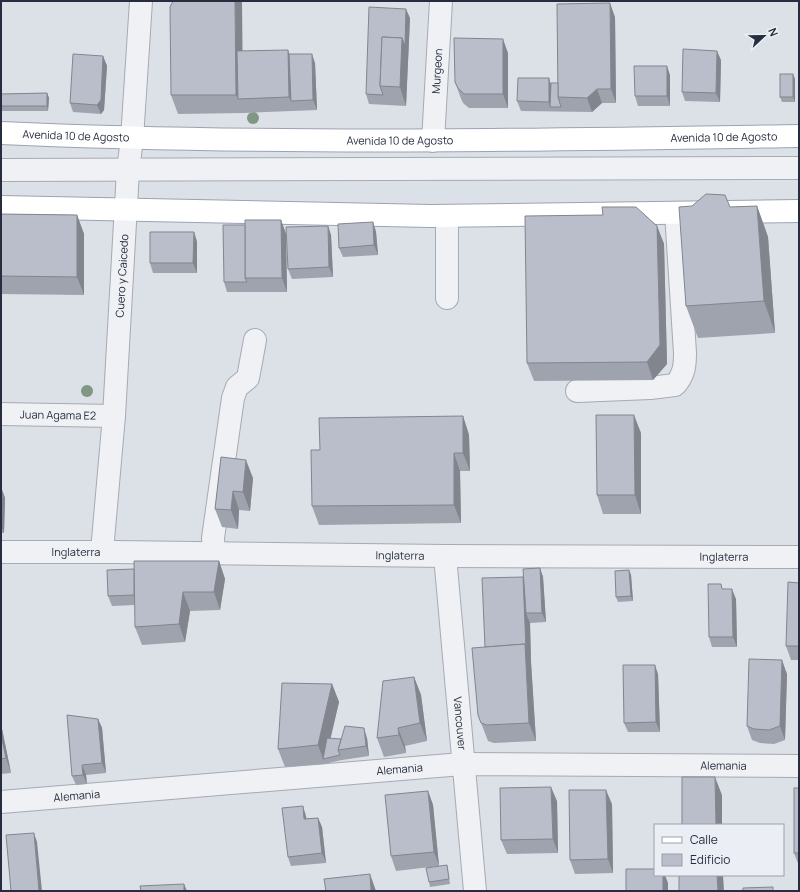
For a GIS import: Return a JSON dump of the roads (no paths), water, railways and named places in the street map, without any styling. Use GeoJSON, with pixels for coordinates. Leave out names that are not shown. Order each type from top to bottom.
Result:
{"type":"FeatureCollection","features":[{"type":"Feature","properties":{"kind":"main road","name":"Avenida 10 de Agosto"},"geometry":{"type":"LineString","coordinates":[[1,133],[132,139],[433,141],[799,136]]}},
{"type":"Feature","properties":{"kind":"main road"},"geometry":{"type":"LineString","coordinates":[[1,207],[447,216],[799,211]]}},
{"type":"Feature","properties":{"kind":"street","name":"Cuero y Caicedo"},"geometry":{"type":"LineString","coordinates":[[102,551],[114,416],[128,170],[132,139],[141,1]]}},
{"type":"Feature","properties":{"kind":"street","name":"Murgeon"},"geometry":{"type":"LineString","coordinates":[[433,141],[441,1]]}},
{"type":"Feature","properties":{"kind":"street"},"geometry":{"type":"LineString","coordinates":[[1,170],[799,168]]}},
{"type":"Feature","properties":{"kind":"street"},"geometry":{"type":"LineString","coordinates":[[578,391],[650,388],[675,385],[682,377],[685,366],[685,353],[676,213]]}},
{"type":"Feature","properties":{"kind":"street"},"geometry":{"type":"LineString","coordinates":[[447,216],[447,298]]}},
{"type":"Feature","properties":{"kind":"street"},"geometry":{"type":"LineString","coordinates":[[214,553],[213,538],[233,398],[237,387],[248,378],[255,340]]}},
{"type":"Feature","properties":{"kind":"street","name":"Juan Agama E2"},"geometry":{"type":"LineString","coordinates":[[1,414],[114,416]]}},
{"type":"Feature","properties":{"kind":"street","name":"Inglaterra"},"geometry":{"type":"LineString","coordinates":[[1,552],[102,551],[445,556],[799,557]]}},
{"type":"Feature","properties":{"kind":"street","name":"Vancouver"},"geometry":{"type":"LineString","coordinates":[[445,556],[462,764],[475,891]]}},
{"type":"Feature","properties":{"kind":"street","name":"Alemania"},"geometry":{"type":"LineString","coordinates":[[1,802],[462,764],[799,766]]}}]}
